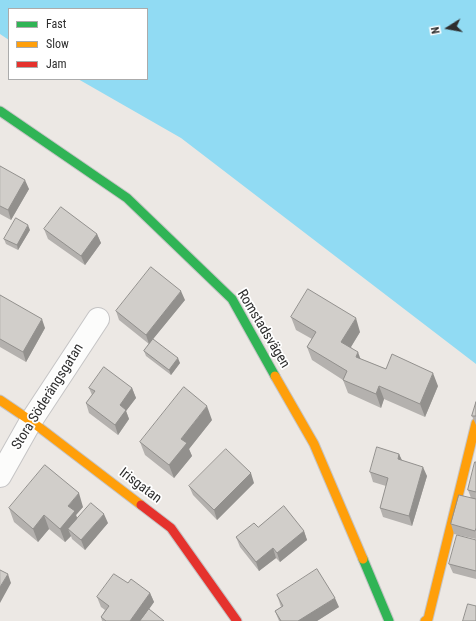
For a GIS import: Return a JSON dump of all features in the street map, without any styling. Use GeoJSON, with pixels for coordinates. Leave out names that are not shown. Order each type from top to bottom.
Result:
{"type":"FeatureCollection","features":[{"type":"Feature","properties":{"kind":"street","name":"Romstadsvägen"},"geometry":{"type":"LineString","coordinates":[[0,111],[127,198],[232,299],[314,444],[389,621]]}},
{"type":"Feature","properties":{"kind":"street","name":"Stora Söderängsgatan"},"geometry":{"type":"LineString","coordinates":[[0,476],[31,421],[98,319]]}},
{"type":"Feature","properties":{"kind":"street","name":"Irisgatan"},"geometry":{"type":"LineString","coordinates":[[0,400],[31,421],[171,528],[237,621]]}},
{"type":"Feature","properties":{"kind":"street"},"geometry":{"type":"LineString","coordinates":[[425,621],[428,619],[476,423]]}},
{"type":"Feature","properties":{"kind":"water"},"geometry":{"type":"Polygon","coordinates":[[[0,0],[476,0],[476,364],[181,138],[80,80],[148,80],[148,8],[8,8],[8,39],[0,34],[0,0]]]}},
{"type":"Feature","properties":{"kind":"building"},"geometry":{"type":"Polygon","coordinates":[[[0,166],[25,180],[8,210],[0,206],[0,166]]]}},
{"type":"Feature","properties":{"kind":"building"},"geometry":{"type":"Polygon","coordinates":[[[61,207],[97,234],[81,256],[44,229],[61,207]]]}},
{"type":"Feature","properties":{"kind":"building"},"geometry":{"type":"Polygon","coordinates":[[[16,218],[28,225],[17,245],[4,239],[16,218]]]}},
{"type":"Feature","properties":{"kind":"building"},"geometry":{"type":"Polygon","coordinates":[[[151,267],[181,291],[146,335],[116,311],[151,267]]]}},
{"type":"Feature","properties":{"kind":"building"},"geometry":{"type":"Polygon","coordinates":[[[308,289],[356,318],[341,342],[358,352],[356,357],[386,369],[392,354],[433,373],[420,404],[379,386],[376,394],[343,380],[347,371],[307,347],[316,332],[291,317],[308,289]]]}},
{"type":"Feature","properties":{"kind":"building"},"geometry":{"type":"Polygon","coordinates":[[[0,295],[42,319],[23,352],[0,339],[0,295]]]}},
{"type":"Feature","properties":{"kind":"building"},"geometry":{"type":"Polygon","coordinates":[[[153,339],[178,358],[169,370],[144,351],[153,339]]]}},
{"type":"Feature","properties":{"kind":"building"},"geometry":{"type":"Polygon","coordinates":[[[104,367],[132,388],[120,405],[126,410],[115,425],[86,403],[95,391],[89,388],[104,367]]]}},
{"type":"Feature","properties":{"kind":"building"},"geometry":{"type":"Polygon","coordinates":[[[184,387],[207,406],[181,439],[187,443],[169,465],[140,442],[184,387]]]}},
{"type":"Feature","properties":{"kind":"building"},"geometry":{"type":"Polygon","coordinates":[[[476,402],[476,416],[472,416],[476,402]]]}},
{"type":"Feature","properties":{"kind":"building"},"geometry":{"type":"Polygon","coordinates":[[[377,447],[399,454],[398,459],[423,467],[409,516],[380,508],[388,478],[370,472],[377,447]]]}},
{"type":"Feature","properties":{"kind":"building"},"geometry":{"type":"Polygon","coordinates":[[[226,449],[251,473],[214,510],[189,486],[226,449]]]}},
{"type":"Feature","properties":{"kind":"building"},"geometry":{"type":"Polygon","coordinates":[[[476,462],[476,492],[468,490],[476,462]]]}},
{"type":"Feature","properties":{"kind":"building"},"geometry":{"type":"Polygon","coordinates":[[[45,465],[79,493],[68,506],[75,511],[60,529],[44,515],[33,529],[9,508],[45,465]]]}},
{"type":"Feature","properties":{"kind":"building"},"geometry":{"type":"Polygon","coordinates":[[[459,495],[476,499],[475,531],[451,524],[459,495]]]}},
{"type":"Feature","properties":{"kind":"building"},"geometry":{"type":"Polygon","coordinates":[[[91,503],[104,514],[81,540],[68,529],[91,503]]]}},
{"type":"Feature","properties":{"kind":"building"},"geometry":{"type":"Polygon","coordinates":[[[284,506],[304,531],[277,553],[273,548],[256,562],[236,537],[254,523],[258,527],[284,506]]]}},
{"type":"Feature","properties":{"kind":"building"},"geometry":{"type":"Polygon","coordinates":[[[457,535],[476,540],[476,571],[449,564],[457,535]]]}},
{"type":"Feature","properties":{"kind":"building"},"geometry":{"type":"Polygon","coordinates":[[[317,569],[335,598],[298,621],[281,621],[275,611],[283,606],[277,595],[317,569]]]}},
{"type":"Feature","properties":{"kind":"building"},"geometry":{"type":"Polygon","coordinates":[[[0,570],[8,574],[0,587],[0,570]]]}},
{"type":"Feature","properties":{"kind":"building"},"geometry":{"type":"Polygon","coordinates":[[[114,574],[128,583],[131,579],[150,593],[130,621],[106,621],[101,617],[109,606],[97,597],[114,574]]]}},
{"type":"Feature","properties":{"kind":"building"},"geometry":{"type":"Polygon","coordinates":[[[468,604],[476,606],[476,621],[463,621],[468,604]]]}},
{"type":"Feature","properties":{"kind":"building"},"geometry":{"type":"Polygon","coordinates":[[[149,609],[164,621],[140,621],[149,609]]]}},
{"type":"Feature","properties":{"kind":"traffic: fast"},"geometry":{"type":"LineString","coordinates":[[0,111],[127,198],[232,299],[275,376]]}},
{"type":"Feature","properties":{"kind":"traffic: fast"},"geometry":{"type":"LineString","coordinates":[[363,559],[389,621]]}},
{"type":"Feature","properties":{"kind":"traffic: slow"},"geometry":{"type":"LineString","coordinates":[[275,376],[314,444],[363,559]]}},
{"type":"Feature","properties":{"kind":"traffic: slow"},"geometry":{"type":"LineString","coordinates":[[0,400],[31,421],[141,505]]}},
{"type":"Feature","properties":{"kind":"traffic: slow"},"geometry":{"type":"LineString","coordinates":[[425,621],[428,619],[476,423]]}},
{"type":"Feature","properties":{"kind":"traffic: jam"},"geometry":{"type":"LineString","coordinates":[[141,505],[171,528],[237,621]]}}]}
